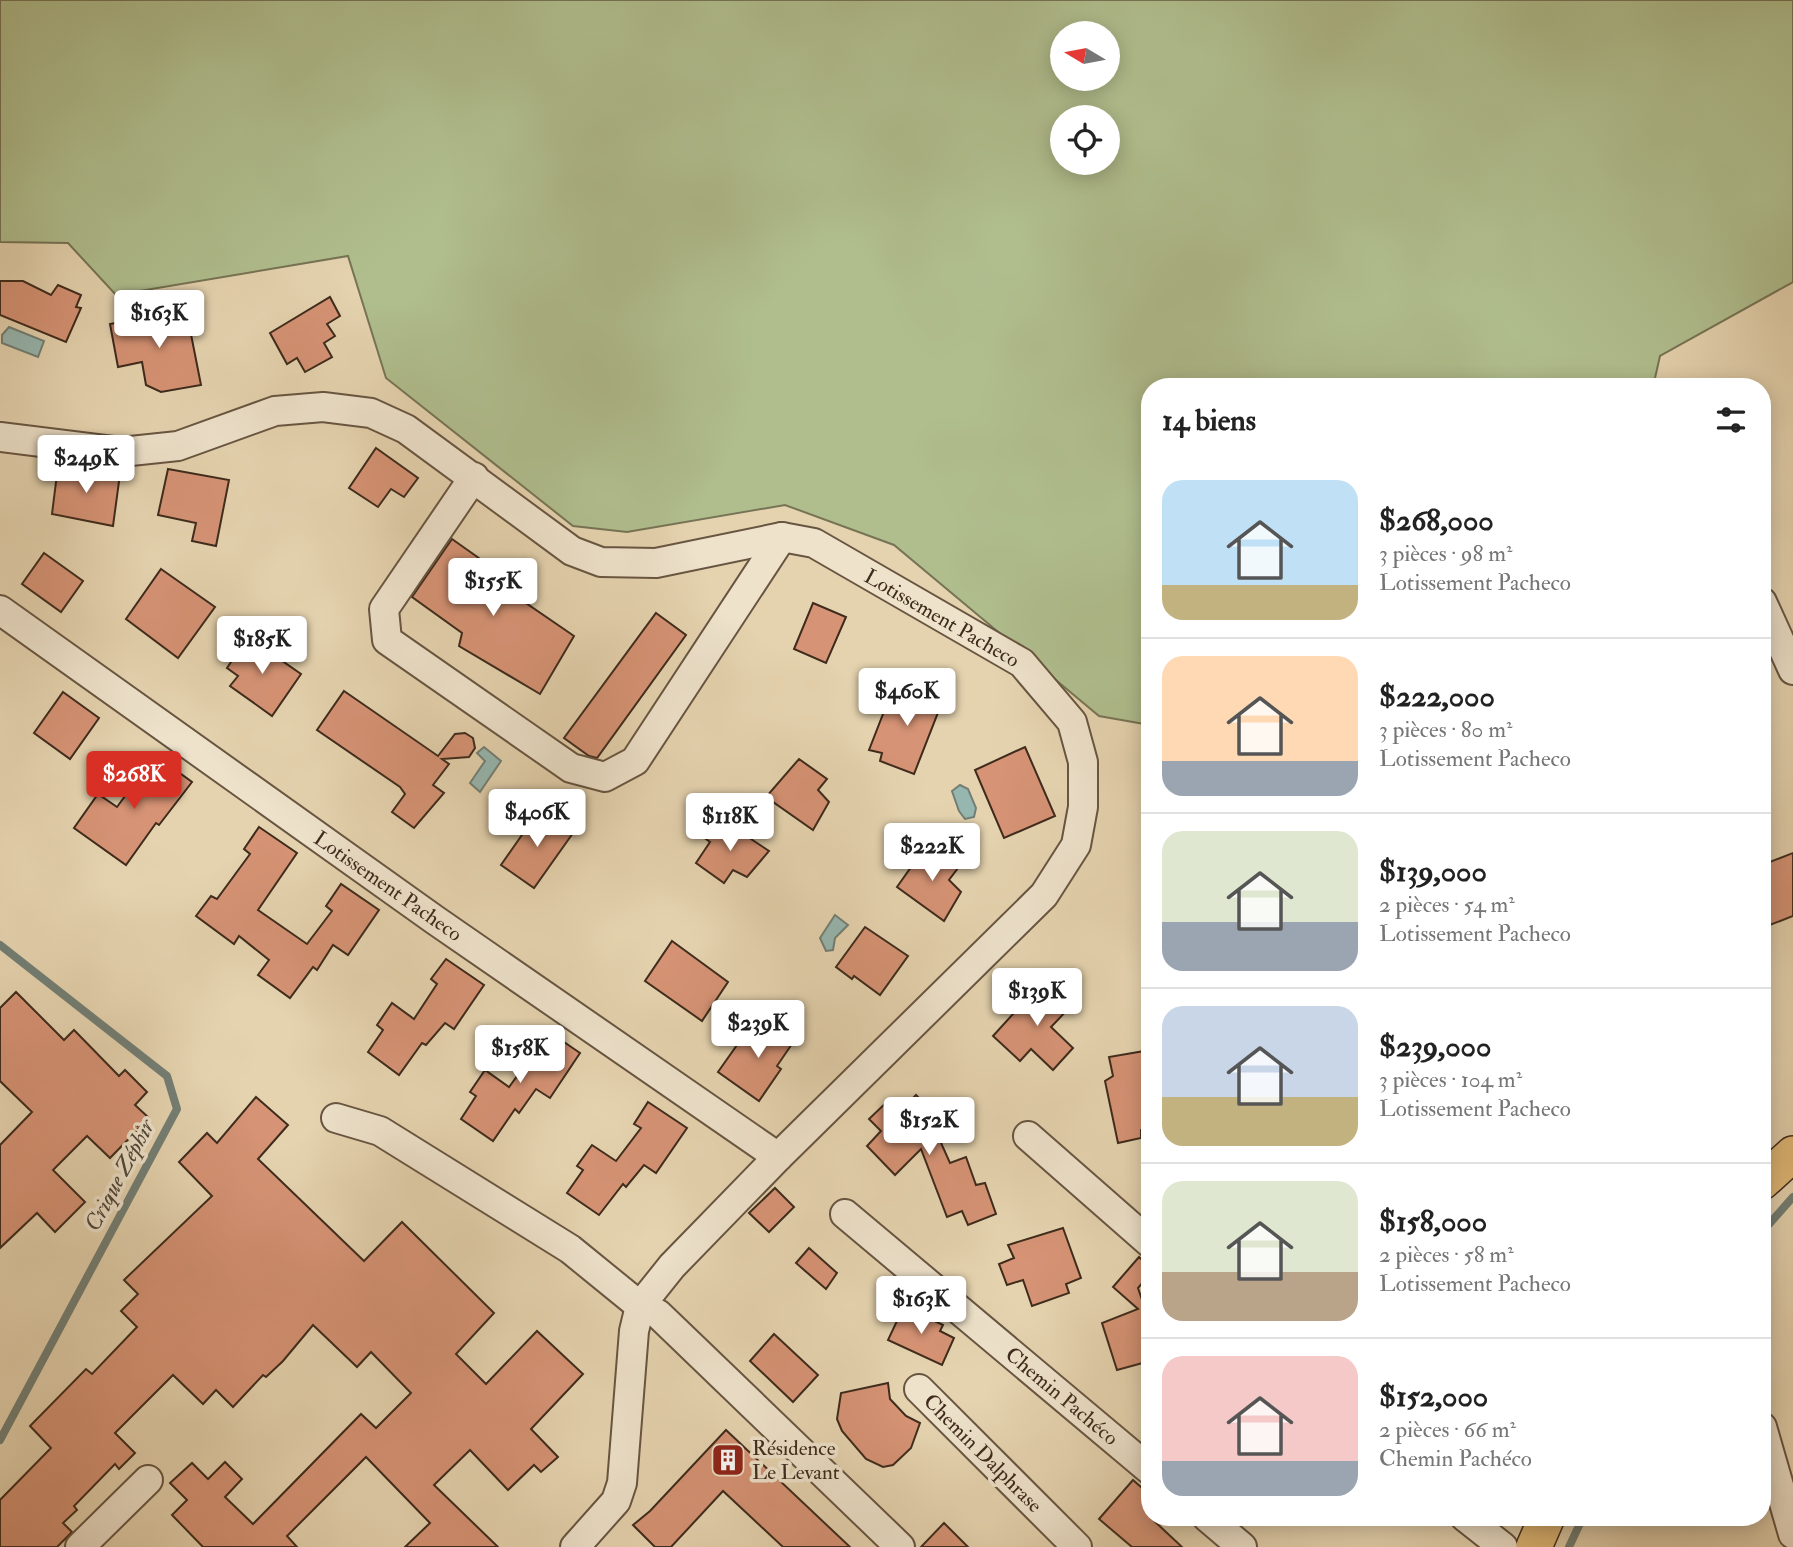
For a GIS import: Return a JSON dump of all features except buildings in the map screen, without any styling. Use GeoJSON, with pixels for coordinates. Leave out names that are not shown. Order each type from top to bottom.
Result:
{"type":"FeatureCollection","features":[{"type":"Feature","properties":{"kind":"main road"},"geometry":{"type":"LineString","coordinates":[[1771,1174],[1793,1154]]}},
{"type":"Feature","properties":{"kind":"main road"},"geometry":{"type":"LineString","coordinates":[[1534,1547],[1542,1526]]}},
{"type":"Feature","properties":{"kind":"street","name":"Lotissement Pacheco"},"geometry":{"type":"LineString","coordinates":[[0,437],[121,452],[178,446],[275,411],[323,407],[371,412],[406,429],[572,551],[601,562],[656,563],[782,537],[814,543],[1022,663],[1072,722],[1083,762],[1083,807],[1076,845],[1044,894],[778,1157],[672,1266],[640,1306]]}},
{"type":"Feature","properties":{"kind":"street"},"geometry":{"type":"LineString","coordinates":[[474,477],[384,609],[387,640],[571,768],[605,777],[635,761],[782,537]]}},
{"type":"Feature","properties":{"kind":"street","name":"Lotissement Pacheco"},"geometry":{"type":"LineString","coordinates":[[0,610],[435,920],[778,1157]]}},
{"type":"Feature","properties":{"kind":"street"},"geometry":{"type":"LineString","coordinates":[[1771,622],[1793,670]]}},
{"type":"Feature","properties":{"kind":"street"},"geometry":{"type":"LineString","coordinates":[[336,1118],[380,1131],[570,1249],[640,1306],[658,1314],[901,1547]]}},
{"type":"Feature","properties":{"kind":"street"},"geometry":{"type":"LineString","coordinates":[[1028,1136],[1141,1235]]}},
{"type":"Feature","properties":{"kind":"street","name":"Chemin Pachéco"},"geometry":{"type":"LineString","coordinates":[[845,1214],[1141,1461]]}},
{"type":"Feature","properties":{"kind":"street"},"geometry":{"type":"LineString","coordinates":[[575,1547],[616,1501],[622,1483],[634,1331],[640,1306]]}},
{"type":"Feature","properties":{"kind":"street","name":"Chemin Dalphrase"},"geometry":{"type":"LineString","coordinates":[[919,1389],[1077,1547]]}},
{"type":"Feature","properties":{"kind":"street"},"geometry":{"type":"LineString","coordinates":[[1771,1458],[1793,1534]]}},
{"type":"Feature","properties":{"kind":"street"},"geometry":{"type":"LineString","coordinates":[[80,1547],[148,1480]]}},
{"type":"Feature","properties":{"kind":"street"},"geometry":{"type":"LineString","coordinates":[[1218,1526],[1242,1547]]}},
{"type":"Feature","properties":{"kind":"street"},"geometry":{"type":"LineString","coordinates":[[1476,1526],[1503,1547]]}},
{"type":"Feature","properties":{"kind":"green space"},"geometry":{"type":"Polygon","coordinates":[[[0,0],[1793,0],[1793,282],[1660,356],[1655,378],[1141,378],[1141,723],[1099,716],[894,545],[785,505],[627,532],[573,526],[386,378],[348,256],[116,295],[68,243],[0,242],[0,0]]]}},
{"type":"Feature","properties":{"kind":"water"},"geometry":{"type":"Polygon","coordinates":[[[9,327],[44,341],[38,357],[2,343],[2,335],[9,327]]]}},
{"type":"Feature","properties":{"kind":"water"},"geometry":{"type":"Polygon","coordinates":[[[484,747],[501,761],[480,792],[470,783],[485,761],[477,753],[484,747]]]}},
{"type":"Feature","properties":{"kind":"water"},"geometry":{"type":"Polygon","coordinates":[[[960,785],[968,789],[976,808],[974,817],[965,819],[959,811],[952,791],[960,785]]]}},
{"type":"Feature","properties":{"kind":"water"},"geometry":{"type":"Polygon","coordinates":[[[835,915],[848,925],[835,938],[833,950],[826,951],[820,938],[835,915]]]}},
{"type":"Feature","properties":{"kind":"waterway","name":"Crique Zéphir"},"geometry":{"type":"LineString","coordinates":[[0,945],[167,1076],[177,1109],[0,1440]]}},
{"type":"Feature","properties":{"kind":"waterway"},"geometry":{"type":"LineString","coordinates":[[1771,1222],[1793,1197]]}},
{"type":"Feature","properties":{"kind":"waterway"},"geometry":{"type":"LineString","coordinates":[[1569,1547],[1579,1526]]}},
{"type":"Feature","properties":{"kind":"place","name":"Résidence Le Levant"},"geometry":{"type":"Point","coordinates":[728,1460]}}]}
